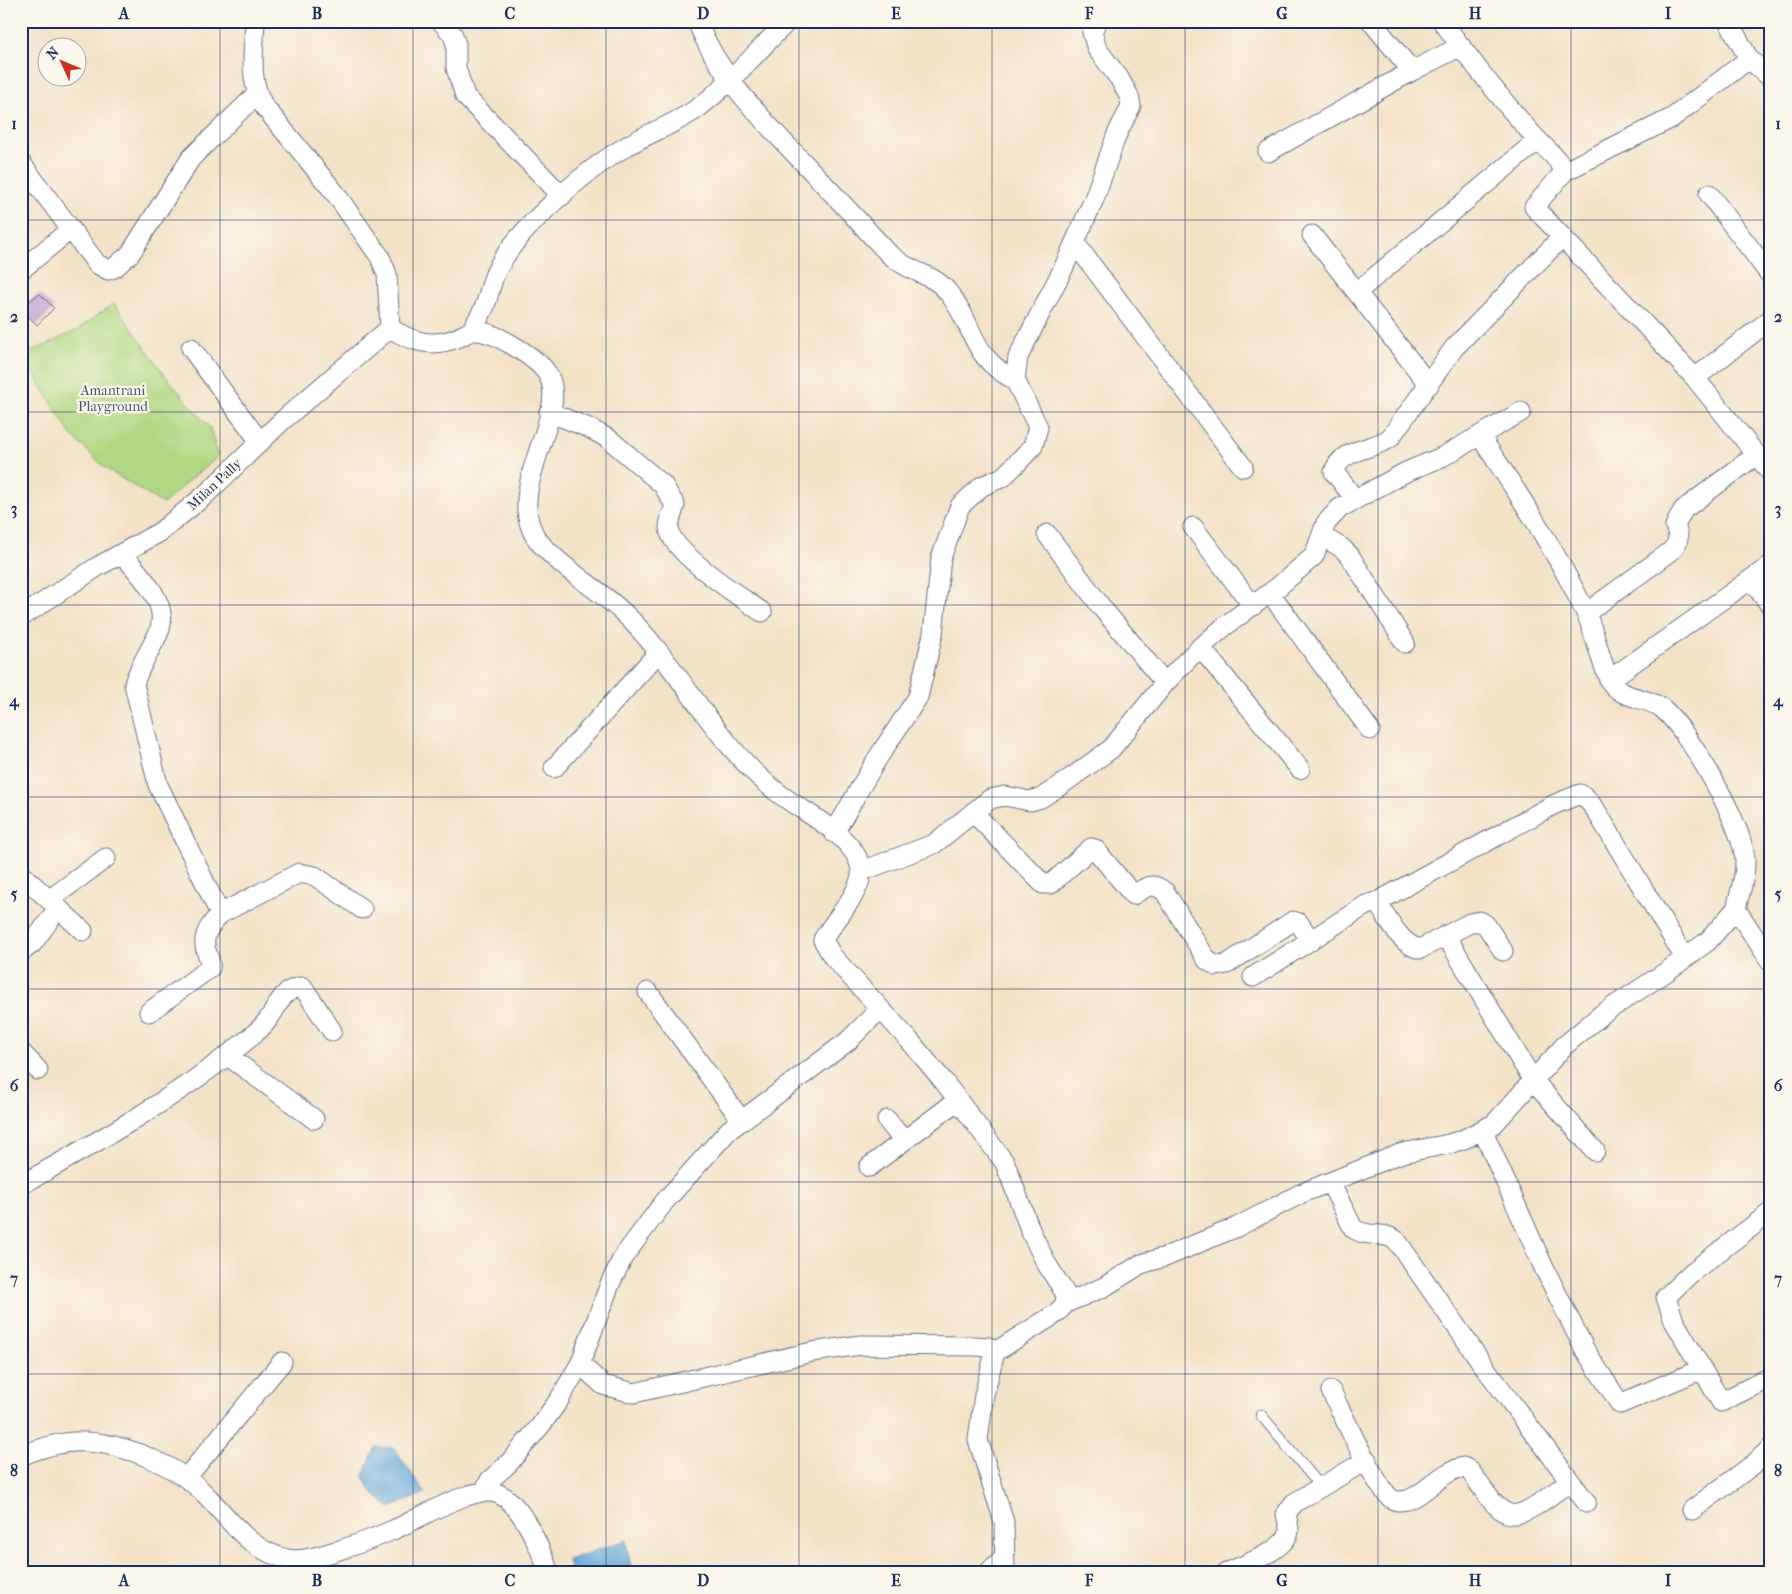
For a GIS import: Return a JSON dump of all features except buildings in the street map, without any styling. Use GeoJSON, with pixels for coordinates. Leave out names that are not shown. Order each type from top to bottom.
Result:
{"type":"FeatureCollection","features":[{"type":"Feature","properties":{"kind":"street"},"geometry":{"type":"LineString","coordinates":[[255,21],[252,75],[257,94],[334,193],[380,257],[387,274],[390,328],[420,344],[442,343],[472,330],[484,332],[514,345],[545,370],[551,380],[553,398],[531,476],[525,511],[529,527],[540,543],[559,562],[628,617],[749,768],[777,792],[856,851],[862,871],[859,886],[823,940],[833,957],[910,1040],[958,1100],[1005,1164],[1031,1232],[1046,1263],[1065,1293],[1066,1303]]}},
{"type":"Feature","properties":{"kind":"street"},"geometry":{"type":"LineString","coordinates":[[441,21],[453,35],[456,44],[456,68],[465,96],[562,196]]}},
{"type":"Feature","properties":{"kind":"street"},"geometry":{"type":"LineString","coordinates":[[697,21],[706,45],[730,81],[784,142],[889,254],[907,267],[935,280],[946,289],[957,305],[973,338],[988,362],[1000,372],[1015,380]]}},
{"type":"Feature","properties":{"kind":"street"},"geometry":{"type":"LineString","coordinates":[[472,330],[485,306],[495,274],[512,248],[562,196],[603,162],[628,145],[668,126],[697,108],[730,81],[788,21]]}},
{"type":"Feature","properties":{"kind":"street"},"geometry":{"type":"LineString","coordinates":[[834,833],[877,759],[918,697],[933,634],[940,558],[960,506],[982,486],[1003,477],[1033,446],[1038,427],[1015,380],[1018,358],[1075,243],[1094,200],[1117,134],[1131,106],[1130,96],[1097,49],[1092,32],[1097,21]]}},
{"type":"Feature","properties":{"kind":"street"},"geometry":{"type":"LineString","coordinates":[[1371,21],[1412,71]]}},
{"type":"Feature","properties":{"kind":"street"},"geometry":{"type":"LineString","coordinates":[[1442,21],[1460,46],[1538,140],[1559,160],[1565,171]]}},
{"type":"Feature","properties":{"kind":"street"},"geometry":{"type":"LineString","coordinates":[[1728,21],[1749,59],[1771,78]]}},
{"type":"Feature","properties":{"kind":"street"},"geometry":{"type":"LineString","coordinates":[[1268,152],[1460,46]]}},
{"type":"Feature","properties":{"kind":"street"},"geometry":{"type":"LineString","coordinates":[[1749,59],[1672,118],[1565,171],[1534,208],[1694,378],[1771,473]]}},
{"type":"Feature","properties":{"kind":"street"},"geometry":{"type":"LineString","coordinates":[[21,163],[101,268],[108,270],[122,262],[130,254],[191,158],[257,94]]}},
{"type":"Feature","properties":{"kind":"street"},"geometry":{"type":"LineString","coordinates":[[1356,292],[1538,140]]}},
{"type":"Feature","properties":{"kind":"street"},"geometry":{"type":"LineString","coordinates":[[1710,194],[1771,276]]}},
{"type":"Feature","properties":{"kind":"street"},"geometry":{"type":"LineString","coordinates":[[21,270],[71,229]]}},
{"type":"Feature","properties":{"kind":"street"},"geometry":{"type":"LineString","coordinates":[[1312,235],[1429,385]]}},
{"type":"Feature","properties":{"kind":"street"},"geometry":{"type":"LineString","coordinates":[[1355,499],[1334,472],[1336,464],[1343,457],[1382,444],[1390,438],[1454,348],[1562,237]]}},
{"type":"Feature","properties":{"kind":"street"},"geometry":{"type":"LineString","coordinates":[[1075,243],[1243,467]]}},
{"type":"Feature","properties":{"kind":"street"},"geometry":{"type":"LineString","coordinates":[[1694,378],[1771,319]]}},
{"type":"Feature","properties":{"kind":"street","name":"Milan Pally"},"geometry":{"type":"LineString","coordinates":[[21,617],[62,589],[167,526],[204,496],[260,442],[390,328]]}},
{"type":"Feature","properties":{"kind":"street"},"geometry":{"type":"LineString","coordinates":[[191,348],[260,442]]}},
{"type":"Feature","properties":{"kind":"street"},"geometry":{"type":"LineString","coordinates":[[549,412],[589,428],[609,439],[663,485],[674,505],[669,527],[672,538],[692,560],[762,612]]}},
{"type":"Feature","properties":{"kind":"street"},"geometry":{"type":"LineString","coordinates":[[862,871],[934,844],[990,799],[1005,796],[1030,801],[1041,798],[1061,785],[1111,749],[1164,683],[1200,648],[1314,556],[1323,537],[1326,523],[1340,508],[1406,472],[1442,457],[1521,412]]}},
{"type":"Feature","properties":{"kind":"street"},"geometry":{"type":"LineString","coordinates":[[988,1573],[1004,1565],[1004,1522],[978,1440],[984,1395],[995,1352],[1057,1312],[1066,1303],[1104,1287],[1141,1264],[1165,1257],[1236,1227],[1300,1194],[1402,1152],[1449,1144],[1483,1131],[1494,1124],[1532,1079],[1564,1046],[1587,1026],[1708,941],[1736,909],[1746,863],[1733,816],[1720,791],[1686,738],[1664,710],[1653,702],[1619,690],[1609,680],[1586,613],[1547,538],[1480,436]]}},
{"type":"Feature","properties":{"kind":"street"},"geometry":{"type":"LineString","coordinates":[[1586,613],[1670,552],[1678,544],[1680,536],[1675,526],[1683,510],[1756,455]]}},
{"type":"Feature","properties":{"kind":"street"},"geometry":{"type":"LineString","coordinates":[[1193,527],[1253,606]]}},
{"type":"Feature","properties":{"kind":"street"},"geometry":{"type":"LineString","coordinates":[[1047,534],[1102,608],[1164,683]]}},
{"type":"Feature","properties":{"kind":"street"},"geometry":{"type":"LineString","coordinates":[[1323,537],[1342,548],[1350,556],[1405,643]]}},
{"type":"Feature","properties":{"kind":"street"},"geometry":{"type":"LineString","coordinates":[[122,553],[152,593],[160,606],[162,618],[158,633],[138,671],[134,684],[158,785],[220,914]]}},
{"type":"Feature","properties":{"kind":"street"},"geometry":{"type":"LineString","coordinates":[[1609,680],[1771,565]]}},
{"type":"Feature","properties":{"kind":"street"},"geometry":{"type":"LineString","coordinates":[[1751,580],[1771,606]]}},
{"type":"Feature","properties":{"kind":"street"},"geometry":{"type":"LineString","coordinates":[[1270,593],[1370,730]]}},
{"type":"Feature","properties":{"kind":"street"},"geometry":{"type":"LineString","coordinates":[[1200,648],[1300,769]]}},
{"type":"Feature","properties":{"kind":"street"},"geometry":{"type":"LineString","coordinates":[[554,768],[658,653]]}},
{"type":"Feature","properties":{"kind":"street"},"geometry":{"type":"LineString","coordinates":[[1252,977],[1366,905],[1377,902],[1553,805],[1580,794],[1595,809],[1685,958]]}},
{"type":"Feature","properties":{"kind":"street"},"geometry":{"type":"LineString","coordinates":[[973,812],[1043,884],[1051,884],[1091,848],[1095,849],[1133,895],[1151,884],[1157,885],[1165,892],[1208,960],[1216,966],[1227,964],[1293,921],[1299,923],[1310,940]]}},
{"type":"Feature","properties":{"kind":"street"},"geometry":{"type":"LineString","coordinates":[[21,952],[33,943],[54,904],[106,858]]}},
{"type":"Feature","properties":{"kind":"street"},"geometry":{"type":"LineString","coordinates":[[149,1012],[210,968],[211,964],[205,948],[204,938],[207,930],[220,914],[299,873],[308,873],[315,876],[362,909]]}},
{"type":"Feature","properties":{"kind":"street"},"geometry":{"type":"LineString","coordinates":[[21,874],[83,931]]}},
{"type":"Feature","properties":{"kind":"street"},"geometry":{"type":"LineString","coordinates":[[1377,902],[1404,940],[1412,947],[1420,949],[1470,923],[1480,921],[1486,925],[1503,951]]}},
{"type":"Feature","properties":{"kind":"street"},"geometry":{"type":"LineString","coordinates":[[1736,909],[1771,962]]}},
{"type":"Feature","properties":{"kind":"street"},"geometry":{"type":"LineString","coordinates":[[1446,936],[1532,1079],[1596,1151]]}},
{"type":"Feature","properties":{"kind":"street"},"geometry":{"type":"LineString","coordinates":[[21,1185],[94,1143],[191,1082],[228,1056],[259,1031],[269,1019],[278,1000],[293,988],[303,987],[332,1032]]}},
{"type":"Feature","properties":{"kind":"street"},"geometry":{"type":"LineString","coordinates":[[648,992],[742,1120]]}},
{"type":"Feature","properties":{"kind":"street"},"geometry":{"type":"LineString","coordinates":[[482,1493],[490,1480],[509,1463],[541,1425],[580,1364],[610,1284],[624,1257],[665,1201],[729,1130],[848,1041],[880,1009]]}},
{"type":"Feature","properties":{"kind":"street"},"geometry":{"type":"LineString","coordinates":[[21,1052],[38,1070]]}},
{"type":"Feature","properties":{"kind":"street"},"geometry":{"type":"LineString","coordinates":[[228,1056],[314,1119]]}},
{"type":"Feature","properties":{"kind":"street"},"geometry":{"type":"LineString","coordinates":[[868,1167],[958,1100]]}},
{"type":"Feature","properties":{"kind":"street"},"geometry":{"type":"LineString","coordinates":[[887,1120],[903,1140]]}},
{"type":"Feature","properties":{"kind":"street"},"geometry":{"type":"LineString","coordinates":[[1483,1131],[1544,1268],[1585,1350],[1620,1404],[1702,1369]]}},
{"type":"Feature","properties":{"kind":"street"},"geometry":{"type":"LineString","coordinates":[[1330,1182],[1353,1228],[1358,1233],[1382,1234],[1393,1237],[1397,1241],[1486,1369],[1586,1502]]}},
{"type":"Feature","properties":{"kind":"street"},"geometry":{"type":"LineString","coordinates":[[1771,1212],[1692,1272],[1666,1297],[1674,1321],[1721,1402],[1771,1377]]}},
{"type":"Feature","properties":{"kind":"street"},"geometry":{"type":"LineString","coordinates":[[580,1364],[603,1385],[634,1394],[804,1353],[861,1345],[975,1346],[988,1347],[995,1352]]}},
{"type":"Feature","properties":{"kind":"street"},"geometry":{"type":"LineString","coordinates":[[186,1478],[282,1362]]}},
{"type":"Feature","properties":{"kind":"street"},"geometry":{"type":"LineString","coordinates":[[1331,1391],[1385,1493],[1398,1502],[1409,1500],[1441,1476],[1463,1467],[1469,1470],[1498,1507],[1508,1514],[1518,1515],[1534,1507],[1570,1481]]}},
{"type":"Feature","properties":{"kind":"street"},"geometry":{"type":"LineString","coordinates":[[21,1456],[57,1444],[88,1442],[136,1453],[166,1466],[186,1478],[206,1495],[225,1518],[256,1546],[289,1560],[306,1559],[359,1543],[394,1530],[439,1508],[482,1493],[498,1494],[514,1506],[537,1544],[549,1573]]}},
{"type":"Feature","properties":{"kind":"street"},"geometry":{"type":"LineString","coordinates":[[1692,1510],[1754,1464],[1771,1448]]}},
{"type":"Feature","properties":{"kind":"street"},"geometry":{"type":"LineString","coordinates":[[1226,1573],[1258,1559],[1278,1545],[1289,1531],[1286,1514],[1294,1503],[1366,1460]]}},
{"type":"Feature","properties":{"kind":"lane"},"geometry":{"type":"LineString","coordinates":[[1261,1415],[1322,1488]]}},
{"type":"Feature","properties":{"kind":"green space","name":"Amantrani Playground"},"geometry":{"type":"Polygon","coordinates":[[[114,303],[167,378],[210,428],[218,457],[163,504],[105,468],[71,435],[23,356],[77,330],[114,303]]]}},
{"type":"Feature","properties":{"kind":"water"},"geometry":{"type":"Polygon","coordinates":[[[376,1447],[394,1448],[425,1493],[390,1508],[373,1494],[363,1476],[376,1447]]]}},
{"type":"Feature","properties":{"kind":"water"},"geometry":{"type":"Polygon","coordinates":[[[626,1540],[632,1573],[571,1573],[568,1560],[626,1540]]]}}]}
